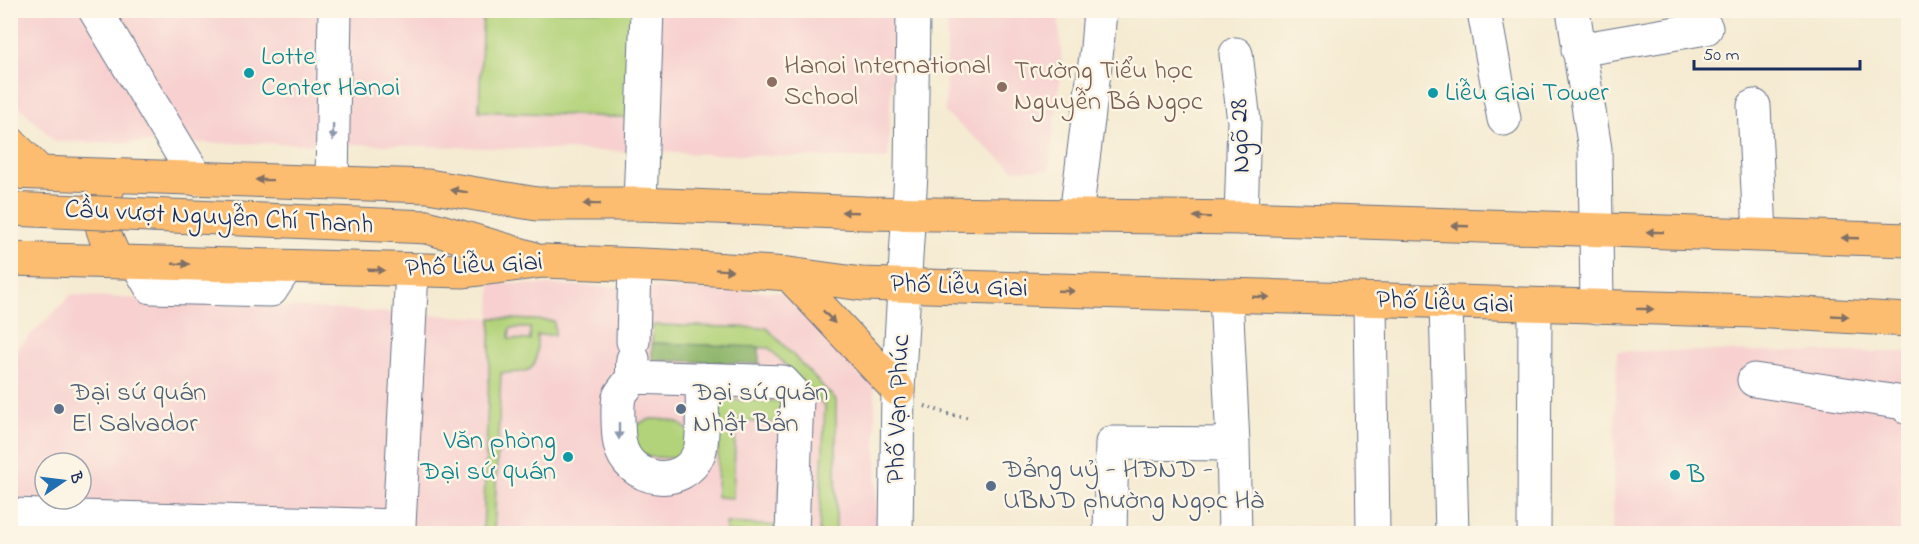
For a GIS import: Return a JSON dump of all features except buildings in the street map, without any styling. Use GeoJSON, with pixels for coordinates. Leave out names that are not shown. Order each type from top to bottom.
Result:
{"type":"FeatureCollection","features":[{"type":"Feature","properties":{"kind":"main road"},"geometry":{"type":"LineString","coordinates":[[10,143],[25,172],[428,186],[537,204],[640,204],[908,213],[1241,218],[1908,240]]}},
{"type":"Feature","properties":{"kind":"main road"},"geometry":{"type":"LineString","coordinates":[[120,176],[106,191],[100,211],[103,230],[127,262]]}},
{"type":"Feature","properties":{"kind":"main road","name":"Cầu vượt Nguyễn Chí Thanh"},"geometry":{"type":"LineString","coordinates":[[427,227],[537,204]]}},
{"type":"Feature","properties":{"kind":"main road","name":"Cầu vượt Nguyễn Chí Thanh"},"geometry":{"type":"LineString","coordinates":[[10,209],[427,227],[543,261]]}},
{"type":"Feature","properties":{"kind":"main road","name":"Phố Liễu Giai"},"geometry":{"type":"LineString","coordinates":[[10,259],[464,271],[543,261],[789,274],[862,284],[1754,311],[1908,320]]}},
{"type":"Feature","properties":{"kind":"main road"},"geometry":{"type":"LineString","coordinates":[[10,282],[60,261]]}},
{"type":"Feature","properties":{"kind":"main road"},"geometry":{"type":"LineString","coordinates":[[789,274],[910,397]]}},
{"type":"Feature","properties":{"kind":"street"},"geometry":{"type":"LineString","coordinates":[[95,10],[197,179]]}},
{"type":"Feature","properties":{"kind":"street"},"geometry":{"type":"LineString","coordinates":[[332,182],[335,10]]}},
{"type":"Feature","properties":{"kind":"street"},"geometry":{"type":"LineString","coordinates":[[640,204],[647,10]]}},
{"type":"Feature","properties":{"kind":"street","name":"Phố Vạn Phúc"},"geometry":{"type":"LineString","coordinates":[[896,534],[910,397],[903,285],[908,213],[913,10]]}},
{"type":"Feature","properties":{"kind":"street"},"geometry":{"type":"LineString","coordinates":[[1076,215],[1100,10]]}},
{"type":"Feature","properties":{"kind":"street"},"geometry":{"type":"LineString","coordinates":[[1487,10],[1485,17],[1504,119]]}},
{"type":"Feature","properties":{"kind":"street"},"geometry":{"type":"LineString","coordinates":[[1573,10],[1595,149],[1597,307]]}},
{"type":"Feature","properties":{"kind":"street"},"geometry":{"type":"LineString","coordinates":[[1578,50],[1706,28]]}},
{"type":"Feature","properties":{"kind":"street","name":"Ngõ 28"},"geometry":{"type":"LineString","coordinates":[[1236,54],[1244,122],[1241,218]]}},
{"type":"Feature","properties":{"kind":"street"},"geometry":{"type":"LineString","coordinates":[[1754,106],[1760,234]]}},
{"type":"Feature","properties":{"kind":"street"},"geometry":{"type":"LineString","coordinates":[[635,265],[633,359],[619,398],[619,442],[623,455],[631,466],[642,474],[655,478],[669,478],[682,473],[693,464],[700,452],[702,379]]}},
{"type":"Feature","properties":{"kind":"street"},"geometry":{"type":"LineString","coordinates":[[10,515],[399,526],[412,270]]}},
{"type":"Feature","properties":{"kind":"street"},"geometry":{"type":"LineString","coordinates":[[1226,295],[1235,534]]}},
{"type":"Feature","properties":{"kind":"street"},"geometry":{"type":"LineString","coordinates":[[1370,301],[1373,534]]}},
{"type":"Feature","properties":{"kind":"street"},"geometry":{"type":"LineString","coordinates":[[1446,303],[1452,534]]}},
{"type":"Feature","properties":{"kind":"street"},"geometry":{"type":"LineString","coordinates":[[1534,534],[1535,306]]}},
{"type":"Feature","properties":{"kind":"street"},"geometry":{"type":"LineString","coordinates":[[633,359],[702,379],[783,382],[797,397],[792,534]]}},
{"type":"Feature","properties":{"kind":"street"},"geometry":{"type":"LineString","coordinates":[[1754,380],[1904,403],[1908,408]]}},
{"type":"Feature","properties":{"kind":"street"},"geometry":{"type":"LineString","coordinates":[[1110,534],[1112,443],[1233,444]]}},
{"type":"Feature","properties":{"kind":"path"},"geometry":{"type":"LineString","coordinates":[[910,397],[948,414],[971,418]]}},
{"type":"Feature","properties":{"kind":"shaded area"},"geometry":{"type":"Polygon","coordinates":[[[10,11],[894,11],[888,159],[348,144],[55,142],[11,98],[10,11]]]}},
{"type":"Feature","properties":{"kind":"shaded area","name":"Trường Tiểu học Nguyễn Bá Ngọc"},"geometry":{"type":"Polygon","coordinates":[[[948,11],[1058,11],[1062,62],[1049,170],[1014,170],[945,113],[948,11]]]}},
{"type":"Feature","properties":{"kind":"shaded area"},"geometry":{"type":"Polygon","coordinates":[[[491,283],[777,292],[797,296],[873,380],[877,533],[11,534],[11,355],[71,295],[490,318],[491,283]]]}},
{"type":"Feature","properties":{"kind":"shaded area"},"geometry":{"type":"Polygon","coordinates":[[[1617,351],[1908,352],[1908,533],[1612,534],[1617,351]]]}},
{"type":"Feature","properties":{"kind":"green space"},"geometry":{"type":"Polygon","coordinates":[[[483,11],[639,11],[635,118],[479,111],[483,11]]]}},
{"type":"Feature","properties":{"kind":"green space"},"geometry":{"type":"Polygon","coordinates":[[[491,318],[554,321],[555,335],[537,335],[535,363],[532,367],[521,372],[501,373],[494,533],[483,534],[491,318]],[[510,328],[509,339],[530,340],[530,328],[510,328]]]}},
{"type":"Feature","properties":{"kind":"green space"},"geometry":{"type":"Polygon","coordinates":[[[653,325],[767,328],[836,400],[836,533],[819,533],[825,406],[769,348],[652,343],[653,325]]]}},
{"type":"Feature","properties":{"kind":"green space"},"geometry":{"type":"Polygon","coordinates":[[[652,343],[759,347],[759,364],[652,360],[652,343]]]}},
{"type":"Feature","properties":{"kind":"green space"},"geometry":{"type":"Polygon","coordinates":[[[724,400],[784,401],[782,533],[726,533],[726,523],[779,526],[783,423],[736,421],[733,498],[717,497],[719,404],[724,400]]]}},
{"type":"Feature","properties":{"kind":"green space"},"geometry":{"type":"Polygon","coordinates":[[[651,419],[668,420],[682,425],[691,433],[691,447],[674,458],[649,457],[635,449],[633,429],[640,423],[651,419]]]}},
{"type":"Feature","properties":{"kind":"place","name":"Lotte Center Hanoi"},"geometry":{"type":"Point","coordinates":[249,73]}},
{"type":"Feature","properties":{"kind":"place","name":"Hanoi International School"},"geometry":{"type":"Point","coordinates":[772,82]}},
{"type":"Feature","properties":{"kind":"place","name":"Trường Tiểu học Nguyễn Bá Ngọc"},"geometry":{"type":"Point","coordinates":[1002,87]}},
{"type":"Feature","properties":{"kind":"place","name":"Liễu Giai Tower"},"geometry":{"type":"Point","coordinates":[1433,93]}},
{"type":"Feature","properties":{"kind":"place","name":"Đại sứ quán El Salvador"},"geometry":{"type":"Point","coordinates":[59,409]}},
{"type":"Feature","properties":{"kind":"place","name":"Đại sứ quán Nhật Bản"},"geometry":{"type":"Point","coordinates":[681,409]}},
{"type":"Feature","properties":{"kind":"place","name":"Văn phòng Đại sứ quán"},"geometry":{"type":"Point","coordinates":[568,457]}},
{"type":"Feature","properties":{"kind":"place","name":"B"},"geometry":{"type":"Point","coordinates":[1675,475]}},
{"type":"Feature","properties":{"kind":"place","name":"Đảng uỷ - HĐND - UBND phường Ngọc Hà"},"geometry":{"type":"Point","coordinates":[991,486]}}]}
